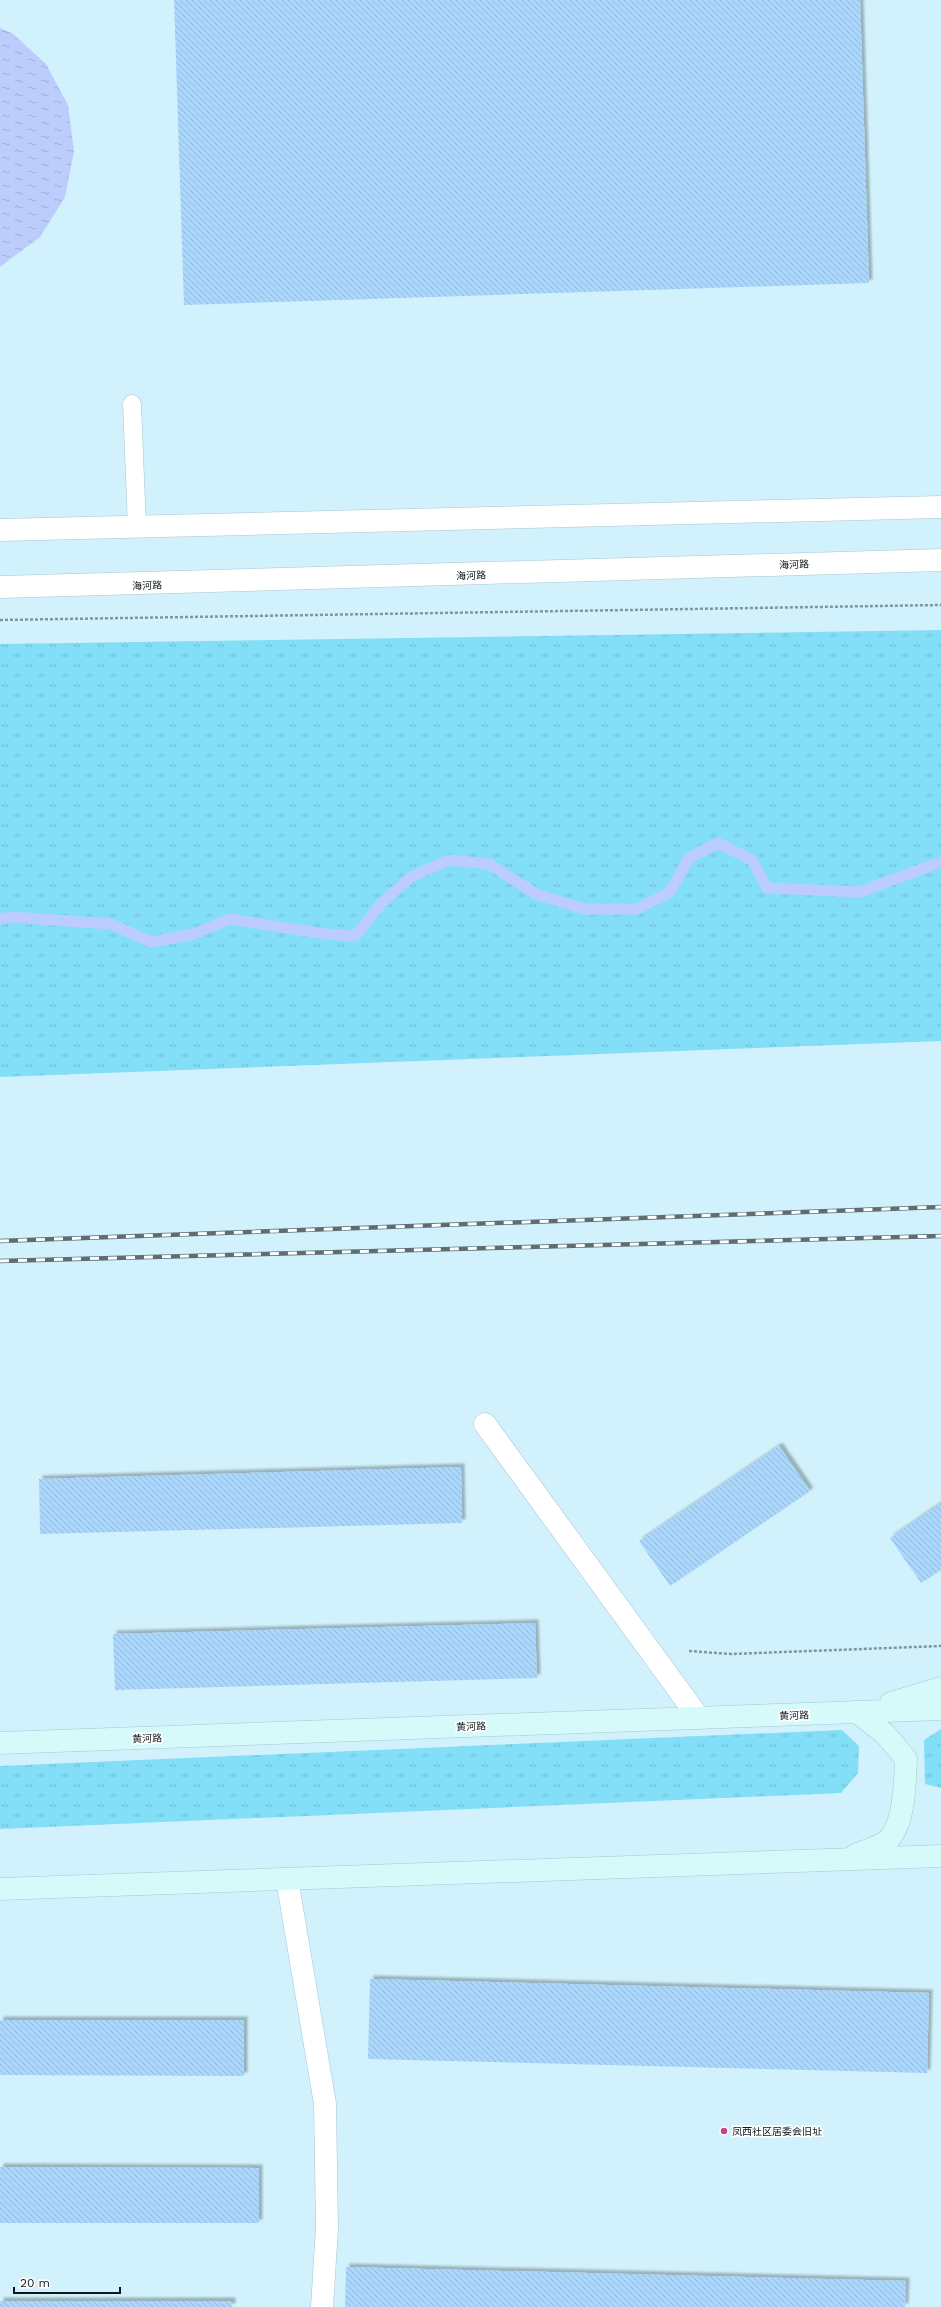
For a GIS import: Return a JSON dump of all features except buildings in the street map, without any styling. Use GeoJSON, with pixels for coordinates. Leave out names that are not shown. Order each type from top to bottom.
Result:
{"type":"FeatureCollection","features":[{"type":"Feature","properties":{"kind":"main road"},"geometry":{"type":"LineString","coordinates":[[857,1712],[941,1688]]}},
{"type":"Feature","properties":{"kind":"main road","name":"黄河路"},"geometry":{"type":"LineString","coordinates":[[0,1743],[941,1709]]}},
{"type":"Feature","properties":{"kind":"main road"},"geometry":{"type":"LineString","coordinates":[[845,1860],[887,1841],[897,1823],[905,1793],[906,1759],[886,1735],[857,1712]]}},
{"type":"Feature","properties":{"kind":"main road"},"geometry":{"type":"LineString","coordinates":[[0,1890],[941,1856]]}},
{"type":"Feature","properties":{"kind":"main road"},"geometry":{"type":"LineString","coordinates":[[845,1860],[941,1866]]}},
{"type":"Feature","properties":{"kind":"street"},"geometry":{"type":"LineString","coordinates":[[0,530],[941,507]]}},
{"type":"Feature","properties":{"kind":"street","name":"海河路"},"geometry":{"type":"LineString","coordinates":[[0,587],[941,560]]}},
{"type":"Feature","properties":{"kind":"street"},"geometry":{"type":"LineString","coordinates":[[485,1424],[699,1718]]}},
{"type":"Feature","properties":{"kind":"street"},"geometry":{"type":"LineString","coordinates":[[287,1879],[326,2104],[327,2228],[322,2307]]}},
{"type":"Feature","properties":{"kind":"lane"},"geometry":{"type":"LineString","coordinates":[[132,404],[137,527]]}},
{"type":"Feature","properties":{"kind":"path"},"geometry":{"type":"LineString","coordinates":[[0,620],[941,605]]}},
{"type":"Feature","properties":{"kind":"path"},"geometry":{"type":"LineString","coordinates":[[648,1648],[731,1654],[941,1646]]}},
{"type":"Feature","properties":{"kind":"green space"},"geometry":{"type":"Polygon","coordinates":[[[941,630],[941,1041],[0,1077],[0,644],[941,630]]]}},
{"type":"Feature","properties":{"kind":"green space"},"geometry":{"type":"Polygon","coordinates":[[[941,1729],[941,1788],[925,1784],[924,1740],[941,1729]]]}},
{"type":"Feature","properties":{"kind":"green space"},"geometry":{"type":"Polygon","coordinates":[[[842,1730],[859,1746],[858,1773],[841,1793],[0,1829],[0,1766],[842,1730]]]}},
{"type":"Feature","properties":{"kind":"water"},"geometry":{"type":"Polygon","coordinates":[[[0,28],[12,33],[46,64],[68,105],[74,151],[65,197],[40,237],[0,267],[0,28]]]}},
{"type":"Feature","properties":{"kind":"waterway"},"geometry":{"type":"LineString","coordinates":[[0,919],[11,917],[111,924],[151,942],[194,934],[230,919],[325,934],[355,936],[383,902],[411,877],[449,860],[489,864],[536,894],[584,909],[637,909],[670,892],[689,858],[718,843],[752,860],[767,888],[860,892],[941,862]]}},
{"type":"Feature","properties":{"kind":"railway"},"geometry":{"type":"LineString","coordinates":[[0,1241],[941,1207]]}},
{"type":"Feature","properties":{"kind":"railway"},"geometry":{"type":"LineString","coordinates":[[0,1261],[941,1236]]}},
{"type":"Feature","properties":{"kind":"place","name":"凤西社区居委会旧址"},"geometry":{"type":"Point","coordinates":[724,2131]}}]}
